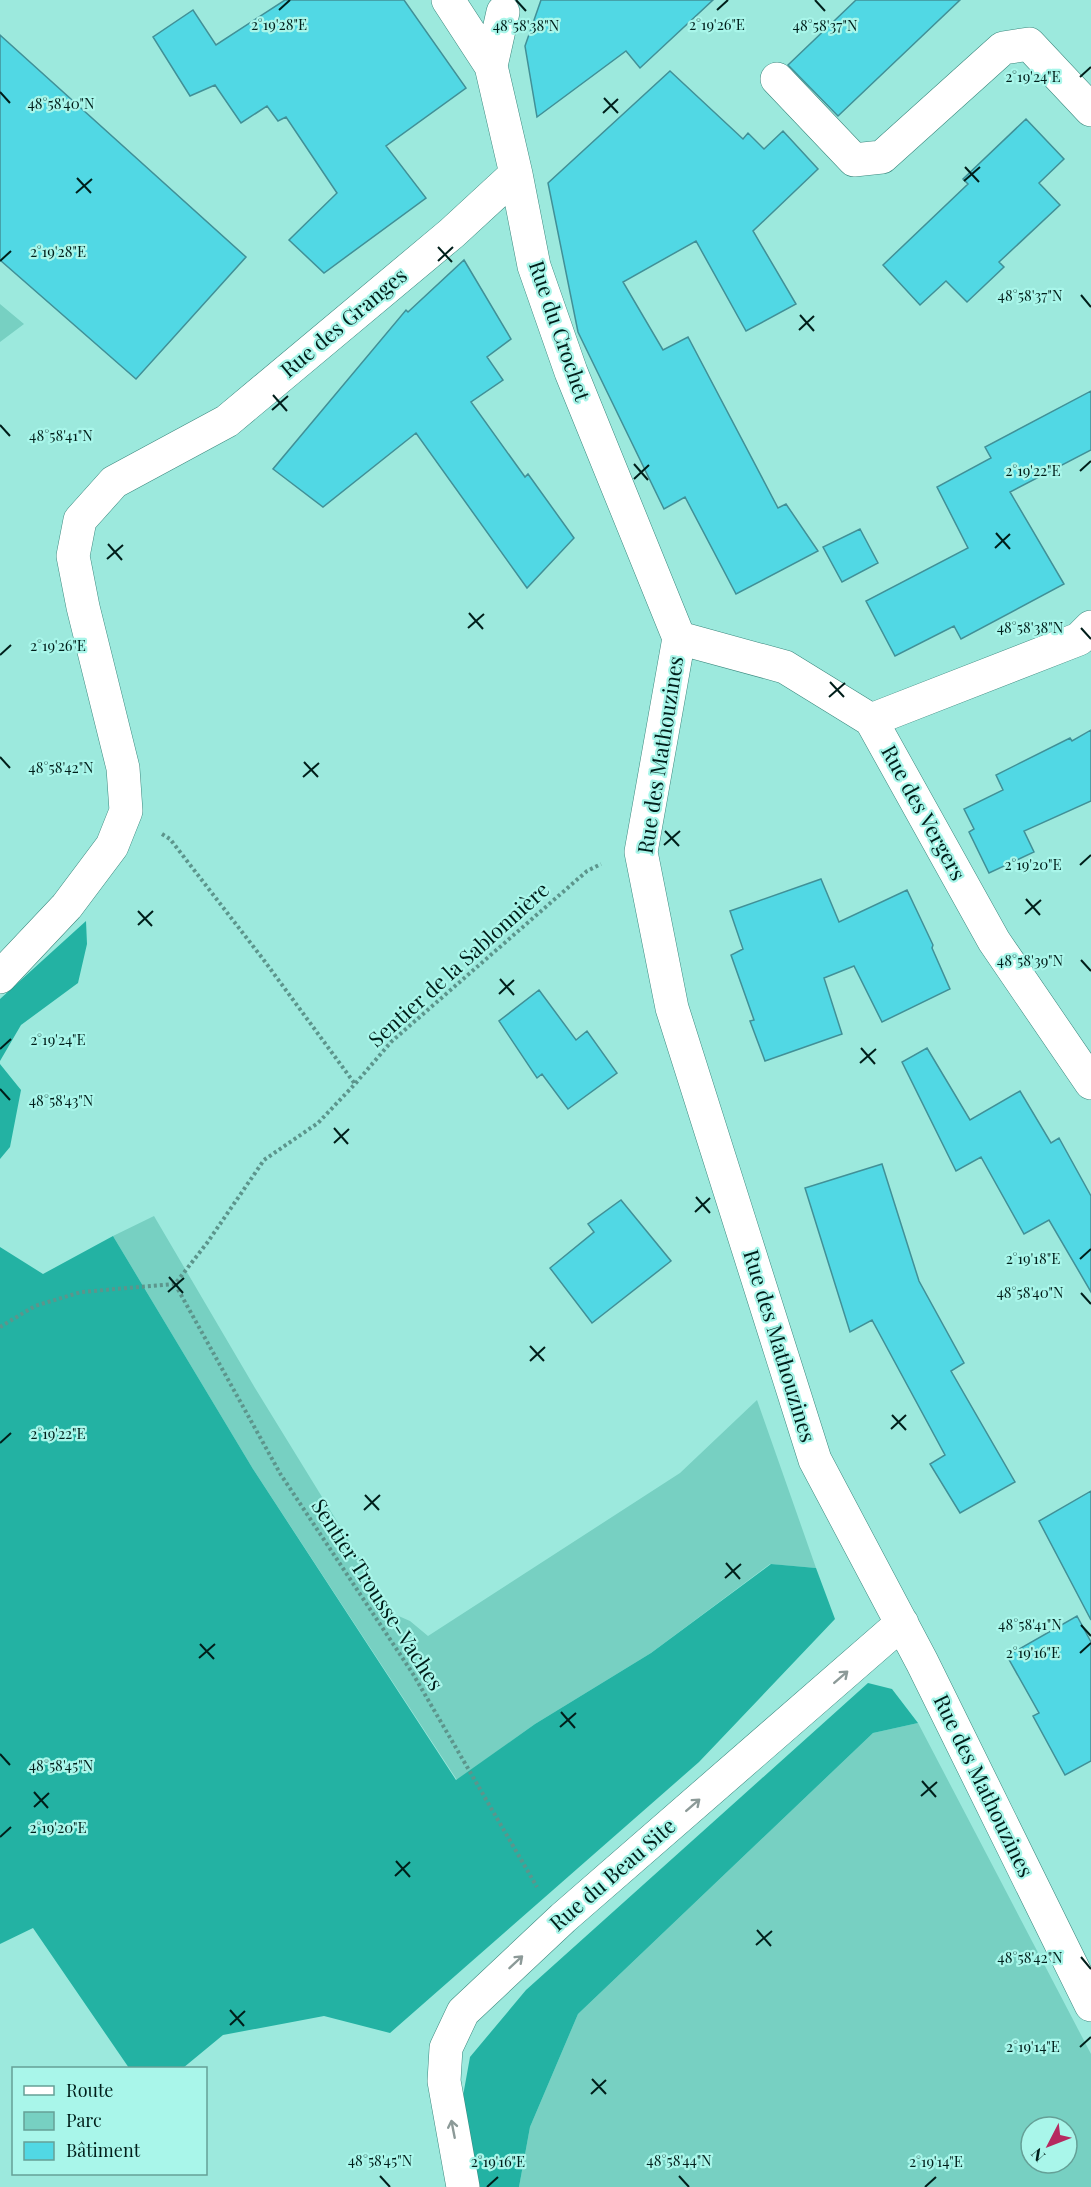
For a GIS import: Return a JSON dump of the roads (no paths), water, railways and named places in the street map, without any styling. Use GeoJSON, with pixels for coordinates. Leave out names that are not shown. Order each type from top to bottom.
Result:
{"type":"FeatureCollection","features":[{"type":"Feature","properties":{"kind":"street"},"geometry":{"type":"LineString","coordinates":[[450,2],[510,6]]}},
{"type":"Feature","properties":{"kind":"street"},"geometry":{"type":"LineString","coordinates":[[450,2],[491,66]]}},
{"type":"Feature","properties":{"kind":"street","name":"Rue du Crochet"},"geometry":{"type":"LineString","coordinates":[[510,6],[491,66],[534,266],[575,383],[679,638]]}},
{"type":"Feature","properties":{"kind":"street"},"geometry":{"type":"LineString","coordinates":[[777,79],[854,160],[882,157],[1003,48],[1029,44],[1091,110]]}},
{"type":"Feature","properties":{"kind":"street","name":"Rue des Granges"},"geometry":{"type":"LineString","coordinates":[[0,977],[67,906],[112,846],[126,811],[123,768],[83,607],[73,556],[80,520],[114,482],[227,421],[452,233],[516,174]]}},
{"type":"Feature","properties":{"kind":"street"},"geometry":{"type":"LineString","coordinates":[[871,720],[1079,639],[1091,627]]}},
{"type":"Feature","properties":{"kind":"street","name":"Rue des Vergers"},"geometry":{"type":"LineString","coordinates":[[679,638],[785,667],[871,720],[994,941],[1091,1083]]}},
{"type":"Feature","properties":{"kind":"street","name":"Rue des Mathouzines"},"geometry":{"type":"LineString","coordinates":[[679,638],[642,852],[672,1008],[815,1460],[902,1623],[1091,2005]]}},
{"type":"Feature","properties":{"kind":"street","name":"Rue du Beau Site"},"geometry":{"type":"LineString","coordinates":[[463,2187],[444,2081],[446,2048],[463,2012],[563,1918],[902,1623]]}}]}
